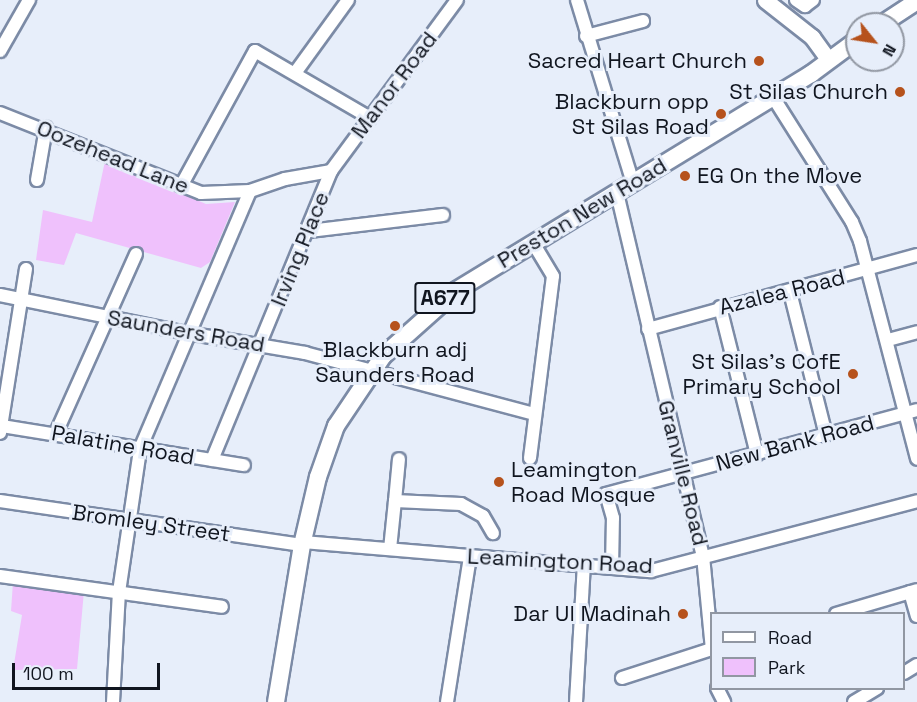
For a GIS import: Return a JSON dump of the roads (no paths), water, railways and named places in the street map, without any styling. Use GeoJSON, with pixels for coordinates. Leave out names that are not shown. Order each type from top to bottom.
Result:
{"type":"FeatureCollection","features":[{"type":"Feature","properties":{"kind":"highway"},"geometry":{"type":"LineString","coordinates":[[900,12],[917,1]]}},
{"type":"Feature","properties":{"kind":"highway","name":"Preston New Road"},"geometry":{"type":"LineString","coordinates":[[276,702],[302,543],[326,451],[351,400],[371,371],[430,309],[533,243],[773,97],[845,47]]}},
{"type":"Feature","properties":{"kind":"main road"},"geometry":{"type":"LineString","coordinates":[[765,0],[812,38],[828,58]]}},
{"type":"Feature","properties":{"kind":"street"},"geometry":{"type":"LineString","coordinates":[[0,51],[29,0]]}},
{"type":"Feature","properties":{"kind":"street"},"geometry":{"type":"LineString","coordinates":[[295,74],[348,0]]}},
{"type":"Feature","properties":{"kind":"street","name":"Manor Road"},"geometry":{"type":"LineString","coordinates":[[331,171],[458,0]]}},
{"type":"Feature","properties":{"kind":"street"},"geometry":{"type":"LineString","coordinates":[[577,0],[586,36],[633,183]]}},
{"type":"Feature","properties":{"kind":"street"},"geometry":{"type":"LineString","coordinates":[[795,0],[805,6],[813,0]]}},
{"type":"Feature","properties":{"kind":"street"},"geometry":{"type":"LineString","coordinates":[[586,36],[643,21]]}},
{"type":"Feature","properties":{"kind":"street"},"geometry":{"type":"LineString","coordinates":[[181,186],[255,51],[370,118]]}},
{"type":"Feature","properties":{"kind":"street"},"geometry":{"type":"LineString","coordinates":[[773,97],[852,222],[865,271],[911,412],[917,459]]}},
{"type":"Feature","properties":{"kind":"street","name":"Oozehead Lane"},"geometry":{"type":"LineString","coordinates":[[0,113],[46,128],[201,193],[250,191],[285,179],[331,171]]}},
{"type":"Feature","properties":{"kind":"street"},"geometry":{"type":"LineString","coordinates":[[37,180],[46,128]]}},
{"type":"Feature","properties":{"kind":"street","name":"Irving Place"},"geometry":{"type":"LineString","coordinates":[[212,460],[309,231],[331,171]]}},
{"type":"Feature","properties":{"kind":"street"},"geometry":{"type":"LineString","coordinates":[[113,702],[119,592],[140,449],[187,333],[250,191]]}},
{"type":"Feature","properties":{"kind":"street","name":"Granville Road"},"geometry":{"type":"LineString","coordinates":[[617,193],[703,556],[710,637]]}},
{"type":"Feature","properties":{"kind":"street"},"geometry":{"type":"LineString","coordinates":[[309,231],[443,214]]}},
{"type":"Feature","properties":{"kind":"street"},"geometry":{"type":"LineString","coordinates":[[530,458],[553,276],[533,243]]}},
{"type":"Feature","properties":{"kind":"street"},"geometry":{"type":"LineString","coordinates":[[56,434],[136,254]]}},
{"type":"Feature","properties":{"kind":"street","name":"Azalea Road"},"geometry":{"type":"LineString","coordinates":[[648,329],[720,307],[790,292],[917,255]]}},
{"type":"Feature","properties":{"kind":"street"},"geometry":{"type":"LineString","coordinates":[[1,430],[26,269]]}},
{"type":"Feature","properties":{"kind":"street"},"geometry":{"type":"LineString","coordinates":[[790,292],[826,435]]}},
{"type":"Feature","properties":{"kind":"street","name":"Saunders Road"},"geometry":{"type":"LineString","coordinates":[[0,294],[187,333],[260,345],[371,371],[534,414]]}},
{"type":"Feature","properties":{"kind":"street"},"geometry":{"type":"LineString","coordinates":[[720,307],[757,454]]}},
{"type":"Feature","properties":{"kind":"street"},"geometry":{"type":"LineString","coordinates":[[888,340],[917,332]]}},
{"type":"Feature","properties":{"kind":"street","name":"New Bank Road"},"geometry":{"type":"LineString","coordinates":[[612,568],[613,518],[606,494],[911,412]]}},
{"type":"Feature","properties":{"kind":"street","name":"Palatine Road"},"geometry":{"type":"LineString","coordinates":[[1,430],[56,434],[244,465]]}},
{"type":"Feature","properties":{"kind":"street"},"geometry":{"type":"LineString","coordinates":[[390,549],[399,459]]}},
{"type":"Feature","properties":{"kind":"street","name":"Bromley Street"},"geometry":{"type":"LineString","coordinates":[[0,501],[129,521],[302,543]]}},
{"type":"Feature","properties":{"kind":"street"},"geometry":{"type":"LineString","coordinates":[[395,501],[461,504],[483,516],[493,532]]}},
{"type":"Feature","properties":{"kind":"street","name":"Leamington Road"},"geometry":{"type":"LineString","coordinates":[[302,543],[651,571],[917,501]]}},
{"type":"Feature","properties":{"kind":"street"},"geometry":{"type":"LineString","coordinates":[[447,702],[470,557]]}},
{"type":"Feature","properties":{"kind":"street"},"geometry":{"type":"LineString","coordinates":[[576,702],[584,566]]}},
{"type":"Feature","properties":{"kind":"street"},"geometry":{"type":"LineString","coordinates":[[0,576],[222,607]]}},
{"type":"Feature","properties":{"kind":"street"},"geometry":{"type":"LineString","coordinates":[[843,612],[914,591],[917,616]]}},
{"type":"Feature","properties":{"kind":"street"},"geometry":{"type":"LineString","coordinates":[[622,678],[710,649]]}},
{"type":"Feature","properties":{"kind":"street"},"geometry":{"type":"LineString","coordinates":[[854,702],[874,690]]}},
{"type":"Feature","properties":{"kind":"place","name":"Sacred Heart Church"},"geometry":{"type":"Point","coordinates":[759,61]}},
{"type":"Feature","properties":{"kind":"place","name":"St Silas Church"},"geometry":{"type":"Point","coordinates":[900,92]}},
{"type":"Feature","properties":{"kind":"place","name":"Blackburn opp St Silas Road"},"geometry":{"type":"Point","coordinates":[721,114]}},
{"type":"Feature","properties":{"kind":"place","name":"EG On the Move"},"geometry":{"type":"Point","coordinates":[685,176]}},
{"type":"Feature","properties":{"kind":"place","name":"Blackburn adj Saunders Road"},"geometry":{"type":"Point","coordinates":[395,326]}},
{"type":"Feature","properties":{"kind":"place","name":"St Silas's CofE Primary School"},"geometry":{"type":"Point","coordinates":[853,374]}},
{"type":"Feature","properties":{"kind":"place","name":"Leamington Road Mosque"},"geometry":{"type":"Point","coordinates":[499,482]}},
{"type":"Feature","properties":{"kind":"place","name":"Dar Ul Madinah"},"geometry":{"type":"Point","coordinates":[683,614]}}]}
